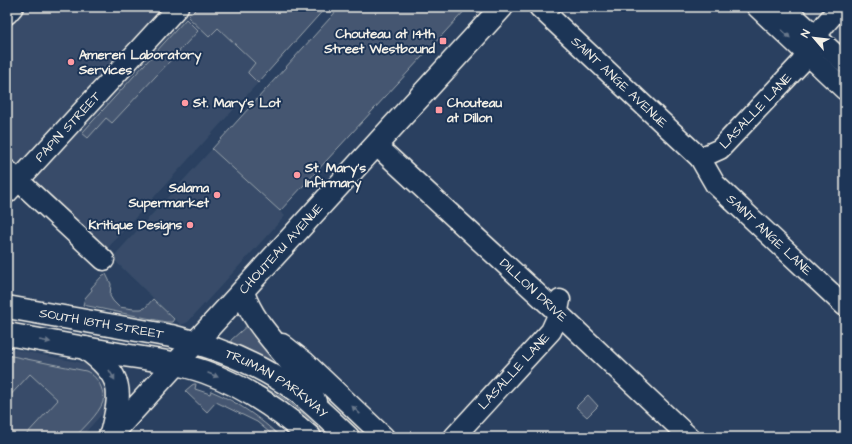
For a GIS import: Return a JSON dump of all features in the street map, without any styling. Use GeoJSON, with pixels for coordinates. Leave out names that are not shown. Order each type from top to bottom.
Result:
{"type":"FeatureCollection","features":[{"type":"Feature","properties":{"kind":"main road","name":"CHOUTEAU AVENUE"},"geometry":{"type":"LineString","coordinates":[[110,436],[502,7]]}},
{"type":"Feature","properties":{"kind":"main road"},"geometry":{"type":"LineString","coordinates":[[243,292],[247,304],[254,316],[306,384],[317,408]]}},
{"type":"Feature","properties":{"kind":"main road","name":"SOUTH 18TH STREET"},"geometry":{"type":"LineString","coordinates":[[7,306],[195,342]]}},
{"type":"Feature","properties":{"kind":"main road","name":"SOUTH 18TH STREET"},"geometry":{"type":"LineString","coordinates":[[7,334],[176,364]]}},
{"type":"Feature","properties":{"kind":"main road","name":"TRUMAN PARKWAY"},"geometry":{"type":"LineString","coordinates":[[195,342],[230,354],[279,379],[317,408],[348,437]]}},
{"type":"Feature","properties":{"kind":"main road"},"geometry":{"type":"LineString","coordinates":[[84,348],[110,370],[116,383],[118,390],[117,411],[110,436]]}},
{"type":"Feature","properties":{"kind":"main road","name":"TRUMAN PARKWAY"},"geometry":{"type":"LineString","coordinates":[[176,364],[206,372],[249,393],[270,405],[310,437]]}},
{"type":"Feature","properties":{"kind":"street"},"geometry":{"type":"LineString","coordinates":[[7,14],[13,7]]}},
{"type":"Feature","properties":{"kind":"street","name":"PAPIN STREET"},"geometry":{"type":"LineString","coordinates":[[11,181],[178,7]]}},
{"type":"Feature","properties":{"kind":"street","name":"SAINT ANGE AVENUE"},"geometry":{"type":"LineString","coordinates":[[539,7],[700,158]]}},
{"type":"Feature","properties":{"kind":"street"},"geometry":{"type":"LineString","coordinates":[[757,7],[812,45],[845,63]]}},
{"type":"Feature","properties":{"kind":"street"},"geometry":{"type":"LineString","coordinates":[[784,7],[845,90]]}},
{"type":"Feature","properties":{"kind":"street","name":"LASALLE LANE"},"geometry":{"type":"LineString","coordinates":[[700,158],[720,149],[801,63],[826,23],[840,7]]}},
{"type":"Feature","properties":{"kind":"street","name":"DILLON DRIVE"},"geometry":{"type":"LineString","coordinates":[[376,145],[559,305],[689,437]]}},
{"type":"Feature","properties":{"kind":"street","name":"SAINT ANGE LANE"},"geometry":{"type":"LineString","coordinates":[[700,158],[715,184],[845,306]]}},
{"type":"Feature","properties":{"kind":"street"},"geometry":{"type":"LineString","coordinates":[[11,181],[104,260]]}},
{"type":"Feature","properties":{"kind":"street","name":"LASALLE LANE"},"geometry":{"type":"LineString","coordinates":[[454,437],[551,331],[556,320],[559,305]]}},
{"type":"Feature","properties":{"kind":"street"},"geometry":{"type":"LineString","coordinates":[[267,334],[305,362],[384,437]]}},
{"type":"Feature","properties":{"kind":"shaded area"},"geometry":{"type":"Polygon","coordinates":[[[24,7],[166,7],[20,165],[16,166],[7,162],[7,26],[24,7]]]}},
{"type":"Feature","properties":{"kind":"shaded area"},"geometry":{"type":"Polygon","coordinates":[[[190,7],[196,7],[266,74],[105,251],[32,181],[34,177],[190,7]]]}},
{"type":"Feature","properties":{"kind":"shaded area"},"geometry":{"type":"Polygon","coordinates":[[[196,7],[326,7],[258,83],[248,73],[255,63],[218,28],[209,37],[188,17],[197,8],[196,7]]]}},
{"type":"Feature","properties":{"kind":"shaded area"},"geometry":{"type":"Polygon","coordinates":[[[340,7],[468,7],[280,211],[212,149],[340,7]]]}},
{"type":"Feature","properties":{"kind":"shaded area"},"geometry":{"type":"Polygon","coordinates":[[[186,19],[198,31],[112,123],[106,118],[88,138],[82,133],[186,19]]]}},
{"type":"Feature","properties":{"kind":"shaded area"},"geometry":{"type":"Polygon","coordinates":[[[212,149],[285,216],[188,322],[181,325],[112,258],[212,149]]]}},
{"type":"Feature","properties":{"kind":"shaded area"},"geometry":{"type":"Polygon","coordinates":[[[106,274],[111,284],[110,296],[119,307],[141,309],[145,308],[153,299],[174,319],[172,322],[83,305],[85,298],[92,290],[91,288],[103,275],[106,274]]]}},
{"type":"Feature","properties":{"kind":"shaded area"},"geometry":{"type":"Polygon","coordinates":[[[249,324],[295,376],[231,344],[231,340],[249,324]]]}},
{"type":"Feature","properties":{"kind":"shaded area"},"geometry":{"type":"Polygon","coordinates":[[[7,348],[82,363],[91,366],[107,380],[107,405],[102,414],[81,437],[7,437],[7,348]]]}},
{"type":"Feature","properties":{"kind":"shaded area"},"geometry":{"type":"Polygon","coordinates":[[[7,355],[89,372],[97,380],[102,389],[103,402],[101,407],[75,437],[24,437],[58,400],[30,374],[7,399],[7,355]]]}},
{"type":"Feature","properties":{"kind":"shaded area"},"geometry":{"type":"Polygon","coordinates":[[[302,367],[374,437],[362,437],[337,413],[302,367]]]}},
{"type":"Feature","properties":{"kind":"shaded area"},"geometry":{"type":"Polygon","coordinates":[[[225,368],[285,399],[305,414],[329,437],[322,437],[292,411],[225,368]]]}},
{"type":"Feature","properties":{"kind":"shaded area"},"geometry":{"type":"Polygon","coordinates":[[[196,384],[195,389],[210,394],[211,391],[240,406],[281,437],[275,437],[257,422],[216,402],[207,412],[185,391],[196,384]]]}},
{"type":"Feature","properties":{"kind":"shaded area"},"geometry":{"type":"Polygon","coordinates":[[[588,395],[598,406],[587,417],[576,407],[588,395]]]}},
{"type":"Feature","properties":{"kind":"place","name":"Chouteau at 14th Street Westbound"},"geometry":{"type":"Point","coordinates":[443,41]}},
{"type":"Feature","properties":{"kind":"place","name":"Ameren Laboratory Services"},"geometry":{"type":"Point","coordinates":[71,62]}},
{"type":"Feature","properties":{"kind":"place","name":"St. Mary's Lot"},"geometry":{"type":"Point","coordinates":[185,103]}},
{"type":"Feature","properties":{"kind":"place","name":"Chouteau at Dillon"},"geometry":{"type":"Point","coordinates":[439,110]}},
{"type":"Feature","properties":{"kind":"place","name":"St. Mary's Infirmary"},"geometry":{"type":"Point","coordinates":[297,175]}},
{"type":"Feature","properties":{"kind":"place","name":"Salama Supermarket"},"geometry":{"type":"Point","coordinates":[217,195]}},
{"type":"Feature","properties":{"kind":"place","name":"Kritique Designs"},"geometry":{"type":"Point","coordinates":[190,225]}}]}
